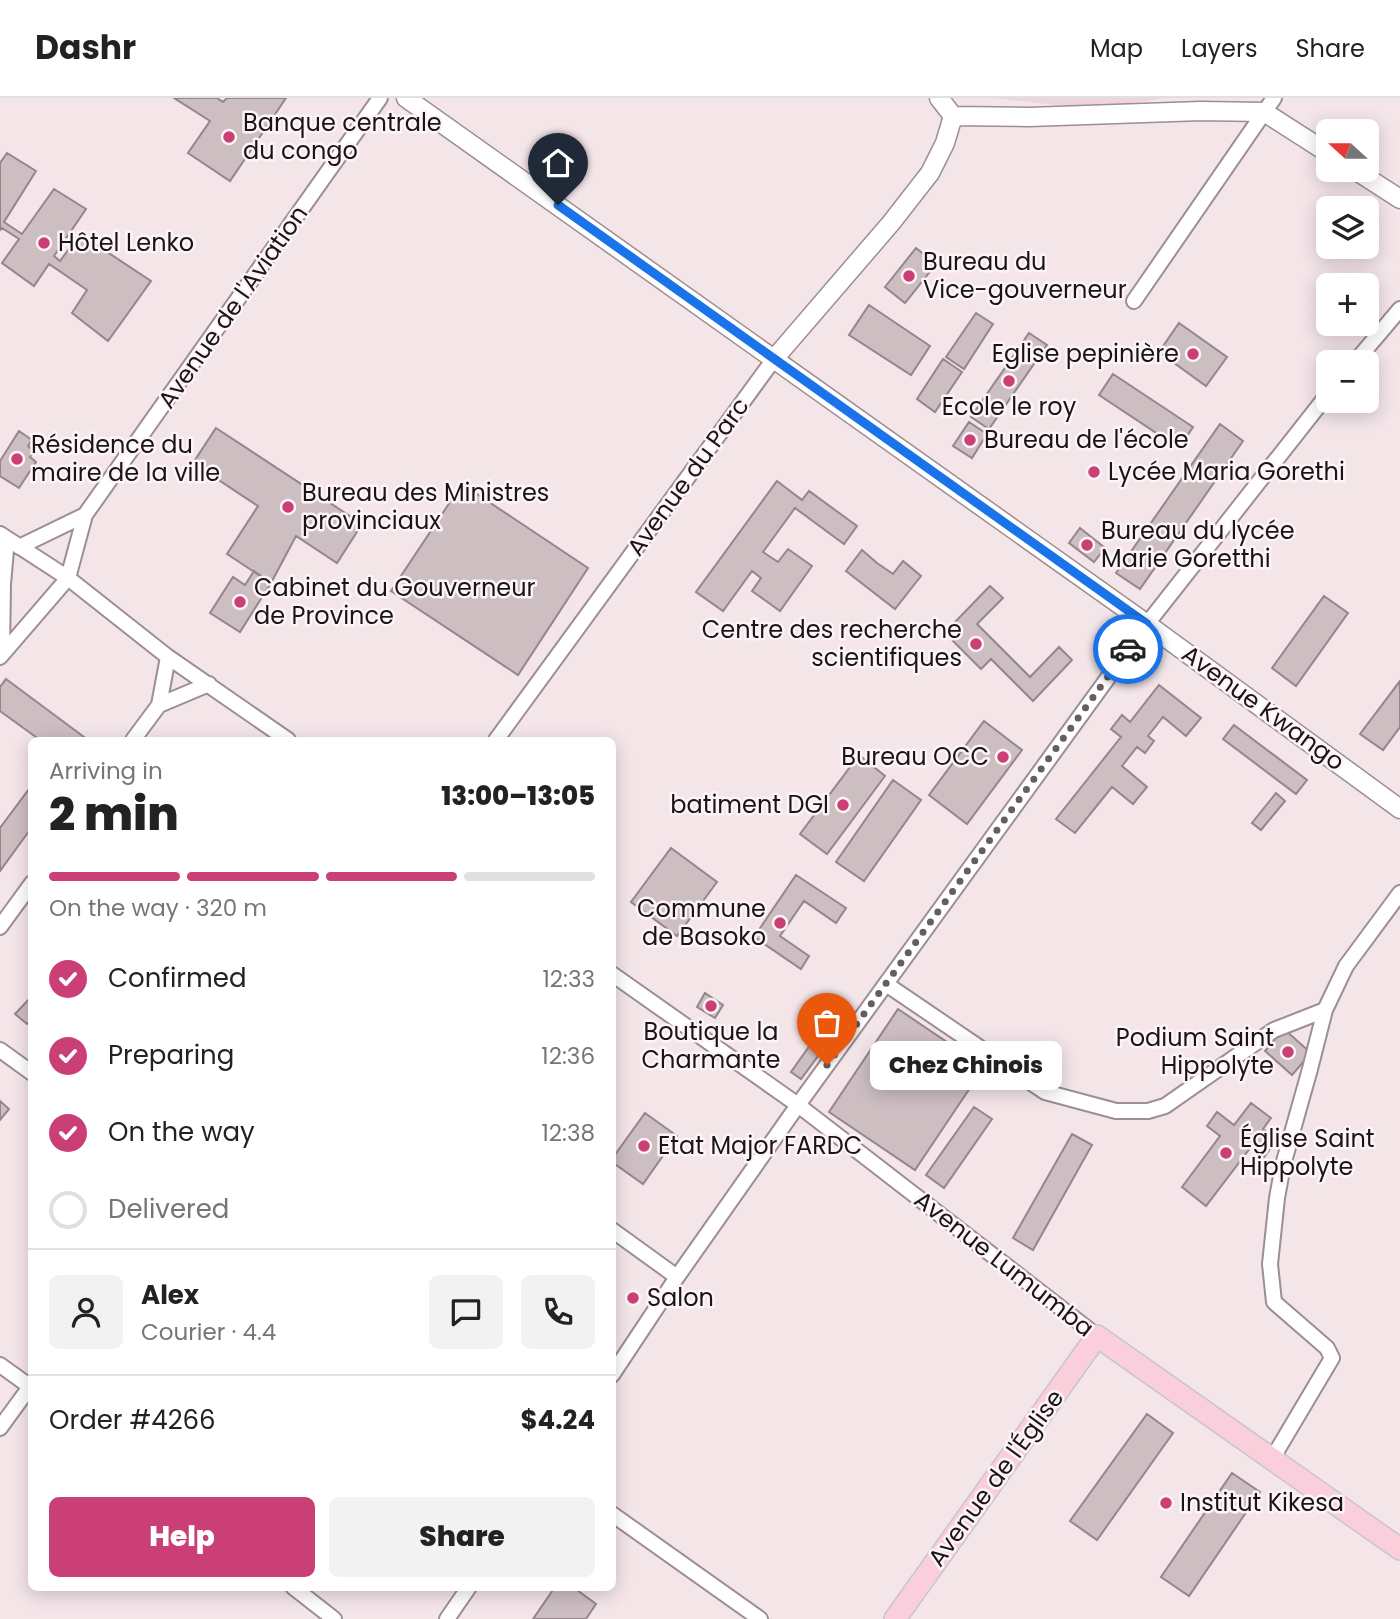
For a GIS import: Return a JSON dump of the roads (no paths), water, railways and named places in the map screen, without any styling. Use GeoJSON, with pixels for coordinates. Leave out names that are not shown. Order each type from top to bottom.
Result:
{"type":"FeatureCollection","features":[{"type":"Feature","properties":{"kind":"main road","name":"Avenue Lumumba"},"geometry":{"type":"LineString","coordinates":[[1097,1336],[1400,1549]]}},
{"type":"Feature","properties":{"kind":"main road","name":"Avenue de l'Église"},"geometry":{"type":"LineString","coordinates":[[895,1619],[1097,1336]]}},
{"type":"Feature","properties":{"kind":"street","name":"Avenue de l'Aviation"},"geometry":{"type":"LineString","coordinates":[[68,578],[85,515],[380,98]]}},
{"type":"Feature","properties":{"kind":"street","name":"Avenue Kwango"},"geometry":{"type":"LineString","coordinates":[[406,98],[1147,624],[1400,809]]}},
{"type":"Feature","properties":{"kind":"street"},"geometry":{"type":"LineString","coordinates":[[939,98],[953,116],[1029,117],[1201,111],[1269,105],[1316,143]]}},
{"type":"Feature","properties":{"kind":"street"},"geometry":{"type":"LineString","coordinates":[[1134,302],[1269,105]]}},
{"type":"Feature","properties":{"kind":"street","name":"Avenue du Parc"},"geometry":{"type":"LineString","coordinates":[[498,737],[774,359],[891,223],[930,173],[945,143],[953,116]]}},
{"type":"Feature","properties":{"kind":"street"},"geometry":{"type":"LineString","coordinates":[[1378,182],[1397,192]]}},
{"type":"Feature","properties":{"kind":"street"},"geometry":{"type":"LineString","coordinates":[[1365,350],[1400,309]]}},
{"type":"Feature","properties":{"kind":"street"},"geometry":{"type":"LineString","coordinates":[[616,1369],[798,1105],[1147,624],[1316,409]]}},
{"type":"Feature","properties":{"kind":"street","name":"Avenue de l'Aviation"},"geometry":{"type":"LineString","coordinates":[[9,540],[85,515]]}},
{"type":"Feature","properties":{"kind":"street"},"geometry":{"type":"LineString","coordinates":[[1,655],[3,584],[9,540],[68,578],[168,657],[284,737]]}},
{"type":"Feature","properties":{"kind":"street"},"geometry":{"type":"LineString","coordinates":[[1,655],[68,578]]}},
{"type":"Feature","properties":{"kind":"street"},"geometry":{"type":"LineString","coordinates":[[135,737],[159,705],[168,657]]}},
{"type":"Feature","properties":{"kind":"street"},"geometry":{"type":"LineString","coordinates":[[159,705],[209,684]]}},
{"type":"Feature","properties":{"kind":"street"},"geometry":{"type":"LineString","coordinates":[[0,927],[28,888]]}},
{"type":"Feature","properties":{"kind":"street"},"geometry":{"type":"LineString","coordinates":[[1272,1459],[1332,1358],[1326,1348],[1274,1303],[1270,1264],[1283,1166],[1325,1010],[1346,966],[1400,893]]}},
{"type":"Feature","properties":{"kind":"street","name":"Avenue Lumumba"},"geometry":{"type":"LineString","coordinates":[[616,977],[798,1105],[1097,1336]]}},
{"type":"Feature","properties":{"kind":"street"},"geometry":{"type":"LineString","coordinates":[[886,984],[1045,1092],[1116,1111],[1148,1111],[1165,1106],[1274,1030],[1325,1010]]}},
{"type":"Feature","properties":{"kind":"street"},"geometry":{"type":"LineString","coordinates":[[0,1051],[28,1070]]}},
{"type":"Feature","properties":{"kind":"street"},"geometry":{"type":"LineString","coordinates":[[616,1233],[677,1278]]}},
{"type":"Feature","properties":{"kind":"street"},"geometry":{"type":"LineString","coordinates":[[0,1365],[28,1384]]}},
{"type":"Feature","properties":{"kind":"street"},"geometry":{"type":"LineString","coordinates":[[0,1428],[28,1390]]}},
{"type":"Feature","properties":{"kind":"street"},"geometry":{"type":"LineString","coordinates":[[616,1517],[760,1619]]}},
{"type":"Feature","properties":{"kind":"street"},"geometry":{"type":"LineString","coordinates":[[298,1591],[334,1619]]}},
{"type":"Feature","properties":{"kind":"street"},"geometry":{"type":"LineString","coordinates":[[447,1619],[465,1591]]}},
{"type":"Feature","properties":{"kind":"place","name":"Banque centrale du congo"},"geometry":{"type":"Point","coordinates":[229,137]}},
{"type":"Feature","properties":{"kind":"place","name":"Hôtel Lenko"},"geometry":{"type":"Point","coordinates":[44,243]}},
{"type":"Feature","properties":{"kind":"place","name":"Bureau du Vice-gouverneur"},"geometry":{"type":"Point","coordinates":[909,276]}},
{"type":"Feature","properties":{"kind":"place","name":"Eglise pepinière"},"geometry":{"type":"Point","coordinates":[1193,354]}},
{"type":"Feature","properties":{"kind":"place","name":"Ecole le roy"},"geometry":{"type":"Point","coordinates":[1009,381]}},
{"type":"Feature","properties":{"kind":"place","name":"Bureau de l'école"},"geometry":{"type":"Point","coordinates":[970,440]}},
{"type":"Feature","properties":{"kind":"place","name":"Résidence du maire de la ville"},"geometry":{"type":"Point","coordinates":[17,459]}},
{"type":"Feature","properties":{"kind":"place","name":"Lycée Maria Gorethi"},"geometry":{"type":"Point","coordinates":[1094,472]}},
{"type":"Feature","properties":{"kind":"place","name":"Bureau des Ministres provinciaux"},"geometry":{"type":"Point","coordinates":[288,507]}},
{"type":"Feature","properties":{"kind":"place","name":"Bureau du lycée Marie Goretthi"},"geometry":{"type":"Point","coordinates":[1087,545]}},
{"type":"Feature","properties":{"kind":"place","name":"Cabinet du Gouverneur de Province"},"geometry":{"type":"Point","coordinates":[240,602]}},
{"type":"Feature","properties":{"kind":"place","name":"Centre des recherche scientifiques"},"geometry":{"type":"Point","coordinates":[976,644]}},
{"type":"Feature","properties":{"kind":"place","name":"Bureau OCC"},"geometry":{"type":"Point","coordinates":[1003,757]}},
{"type":"Feature","properties":{"kind":"place","name":"batiment DGI"},"geometry":{"type":"Point","coordinates":[843,805]}},
{"type":"Feature","properties":{"kind":"place","name":"Commune de Basoko"},"geometry":{"type":"Point","coordinates":[780,923]}},
{"type":"Feature","properties":{"kind":"place","name":"Boutique la Charmante"},"geometry":{"type":"Point","coordinates":[711,1006]}},
{"type":"Feature","properties":{"kind":"place","name":"Podium Saint Hippolyte"},"geometry":{"type":"Point","coordinates":[1288,1052]}},
{"type":"Feature","properties":{"kind":"place","name":"Chez Chinois"},"geometry":{"type":"Point","coordinates":[827,1065]}},
{"type":"Feature","properties":{"kind":"place","name":"Etat Major FARDC"},"geometry":{"type":"Point","coordinates":[644,1146]}},
{"type":"Feature","properties":{"kind":"place","name":"Église Saint Hippolyte"},"geometry":{"type":"Point","coordinates":[1226,1153]}},
{"type":"Feature","properties":{"kind":"place","name":"Salon"},"geometry":{"type":"Point","coordinates":[633,1298]}},
{"type":"Feature","properties":{"kind":"place","name":"Institut Kikesa"},"geometry":{"type":"Point","coordinates":[1166,1503]}}]}
